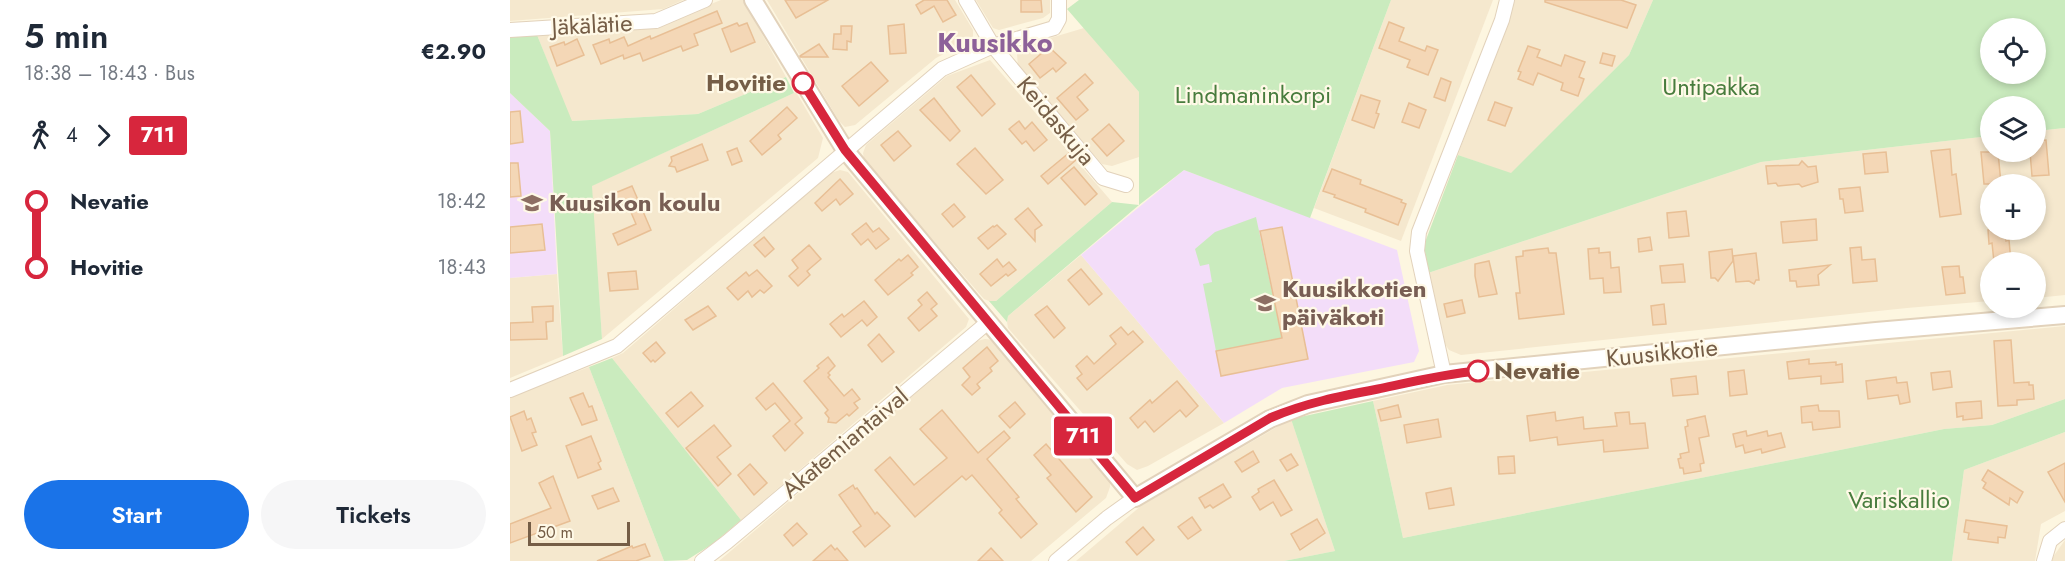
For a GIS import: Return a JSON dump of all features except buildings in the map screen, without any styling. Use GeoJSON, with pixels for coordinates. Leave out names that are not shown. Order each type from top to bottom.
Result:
{"type":"FeatureCollection","features":[{"type":"Feature","properties":{"kind":"street","name":"Jäkälätie"},"geometry":{"type":"LineString","coordinates":[[510,30],[656,21],[705,0]]}},
{"type":"Feature","properties":{"kind":"street"},"geometry":{"type":"LineString","coordinates":[[753,0],[845,150],[1135,498]]}},
{"type":"Feature","properties":{"kind":"street","name":"Keidaskuja"},"geometry":{"type":"LineString","coordinates":[[966,0],[993,46],[1103,178],[1126,185]]}},
{"type":"Feature","properties":{"kind":"street"},"geometry":{"type":"LineString","coordinates":[[510,390],[617,346],[942,69],[993,46],[1054,28],[1059,19],[1059,0]]}},
{"type":"Feature","properties":{"kind":"street"},"geometry":{"type":"LineString","coordinates":[[1444,375],[1417,251],[1419,232],[1502,20],[1507,0]]}},
{"type":"Feature","properties":{"kind":"street","name":"Kuusikkotie"},"geometry":{"type":"LineString","coordinates":[[1056,561],[1107,518],[1135,498],[1270,418],[1338,397],[1444,375],[1876,331],[2065,315]]}},
{"type":"Feature","properties":{"kind":"street","name":"Akatemiantaival"},"geometry":{"type":"LineString","coordinates":[[702,561],[728,542],[987,323]]}},
{"type":"Feature","properties":{"kind":"street"},"geometry":{"type":"LineString","coordinates":[[2044,561],[2050,541],[2065,529]]}},
{"type":"Feature","properties":{"kind":"shaded area"},"geometry":{"type":"Polygon","coordinates":[[[510,0],[683,0],[663,9],[510,21],[510,0]]]}},
{"type":"Feature","properties":{"kind":"shaded area"},"geometry":{"type":"Polygon","coordinates":[[[721,0],[743,0],[786,77],[698,114],[571,121],[537,35],[626,32],[661,24],[721,0]]]}},
{"type":"Feature","properties":{"kind":"shaded area"},"geometry":{"type":"Polygon","coordinates":[[[767,0],[955,0],[973,30],[973,39],[936,58],[855,125],[845,127],[839,121],[767,0]]]}},
{"type":"Feature","properties":{"kind":"shaded area"},"geometry":{"type":"Polygon","coordinates":[[[976,0],[1050,0],[1050,13],[1043,18],[999,30],[993,28],[976,0]]]}},
{"type":"Feature","properties":{"kind":"shaded area"},"geometry":{"type":"Polygon","coordinates":[[[1391,0],[1493,0],[1401,241],[1314,208],[1391,0]]]}},
{"type":"Feature","properties":{"kind":"shaded area"},"geometry":{"type":"Polygon","coordinates":[[[1515,0],[1653,0],[1629,55],[1511,174],[1458,155],[1515,0]]]}},
{"type":"Feature","properties":{"kind":"shaded area"},"geometry":{"type":"Polygon","coordinates":[[[1084,28],[1139,92],[1139,157],[1112,166],[1102,164],[1018,67],[1017,54],[1027,45],[1084,28]]]}},
{"type":"Feature","properties":{"kind":"shaded area"},"geometry":{"type":"Polygon","coordinates":[[[990,60],[1112,202],[996,301],[984,299],[864,161],[863,153],[866,145],[947,76],[990,60]]]}},
{"type":"Feature","properties":{"kind":"shaded area"},"geometry":{"type":"Polygon","coordinates":[[[796,92],[823,138],[818,158],[602,339],[591,186],[796,92]]]}},
{"type":"Feature","properties":{"kind":"shaded area","name":"Kuusikon koulu"},"geometry":{"type":"Polygon","coordinates":[[[510,93],[550,131],[557,274],[510,278],[510,93]]]}},
{"type":"Feature","properties":{"kind":"shaded area"},"geometry":{"type":"Polygon","coordinates":[[[2065,128],[2065,295],[2046,297],[2046,252],[1980,252],[1980,302],[1461,355],[1449,350],[1443,341],[1428,273],[1761,162],[1980,137],[1980,162],[2046,162],[2046,130],[2065,128]]]}},
{"type":"Feature","properties":{"kind":"shaded area"},"geometry":{"type":"Polygon","coordinates":[[[840,170],[848,172],[969,319],[966,327],[741,520],[612,358],[623,353],[831,173],[840,170]]]}},
{"type":"Feature","properties":{"kind":"shaded area","name":"Kuusikkotien päiväkoti"},"geometry":{"type":"Polygon","coordinates":[[[1184,170],[1397,250],[1419,351],[1414,362],[1282,388],[1224,423],[1081,255],[1184,170]]]}},
{"type":"Feature","properties":{"kind":"shaded area"},"geometry":{"type":"Polygon","coordinates":[[[1081,255],[1224,423],[1137,470],[1127,464],[1008,328],[1008,316],[1081,255]]]}},
{"type":"Feature","properties":{"kind":"shaded area"},"geometry":{"type":"Polygon","coordinates":[[[557,274],[563,356],[510,378],[510,278],[557,274]]]}},
{"type":"Feature","properties":{"kind":"shaded area"},"geometry":{"type":"Polygon","coordinates":[[[2065,326],[2065,399],[1992,425],[1944,429],[1403,538],[1373,401],[1447,385],[2065,326]]]}},
{"type":"Feature","properties":{"kind":"shaded area"},"geometry":{"type":"Polygon","coordinates":[[[993,340],[1110,478],[1106,498],[1031,561],[719,561],[977,341],[993,340]]]}},
{"type":"Feature","properties":{"kind":"shaded area"},"geometry":{"type":"Polygon","coordinates":[[[589,367],[664,561],[510,561],[510,397],[589,367]]]}},
{"type":"Feature","properties":{"kind":"shaded area"},"geometry":{"type":"Polygon","coordinates":[[[1291,419],[1335,551],[1284,561],[1076,561],[1142,505],[1291,419]]]}},
{"type":"Feature","properties":{"kind":"shaded area"},"geometry":{"type":"Polygon","coordinates":[[[2065,432],[2065,511],[2041,524],[2035,561],[1952,561],[1964,470],[2065,432]]]}},
{"type":"Feature","properties":{"kind":"shaded area"},"geometry":{"type":"Polygon","coordinates":[[[2065,540],[2065,561],[2052,561],[2053,557],[2065,540]]]}},
{"type":"Feature","properties":{"kind":"green space","name":"Lindmaninkorpi"},"geometry":{"type":"Polygon","coordinates":[[[1079,0],[1391,0],[1310,218],[1184,170],[1139,205],[1139,92],[1067,9],[1079,0]]]}},
{"type":"Feature","properties":{"kind":"green space","name":"Untipakka"},"geometry":{"type":"Polygon","coordinates":[[[1653,0],[2065,0],[2065,128],[2046,130],[2046,96],[1980,96],[1980,137],[1761,162],[1428,273],[1424,245],[1458,155],[1511,173],[1629,55],[1653,0]]]}},
{"type":"Feature","properties":{"kind":"green space"},"geometry":{"type":"Polygon","coordinates":[[[537,35],[572,121],[698,114],[786,77],[794,93],[592,186],[602,339],[563,356],[550,131],[510,93],[510,37],[537,35]]]}},
{"type":"Feature","properties":{"kind":"green space"},"geometry":{"type":"Polygon","coordinates":[[[1112,202],[1139,205],[1008,316],[1007,322],[989,301],[996,301],[1112,202]]]}},
{"type":"Feature","properties":{"kind":"green space"},"geometry":{"type":"Polygon","coordinates":[[[1256,217],[1282,338],[1216,351],[1203,284],[1212,282],[1209,264],[1200,266],[1195,249],[1215,232],[1256,217]]]}},
{"type":"Feature","properties":{"kind":"green space"},"geometry":{"type":"Polygon","coordinates":[[[612,358],[741,520],[714,543],[687,560],[664,561],[589,367],[612,358]]]}},
{"type":"Feature","properties":{"kind":"green space","name":"Variskallio"},"geometry":{"type":"Polygon","coordinates":[[[2065,399],[2065,432],[1964,470],[1952,561],[1284,561],[1335,551],[1291,419],[1373,401],[1403,538],[1944,429],[1992,425],[2065,399]]]}},
{"type":"Feature","properties":{"kind":"bus line","name":"711"},"geometry":{"type":"LineString","coordinates":[[803,83],[845,150],[1135,498],[1270,418],[1290,410],[1338,397],[1444,375],[1478,371]]}},
{"type":"Feature","properties":{"kind":"place","name":"Hovitie"},"geometry":{"type":"Point","coordinates":[803,83]}},
{"type":"Feature","properties":{"kind":"place","name":"Kuusikon koulu"},"geometry":{"type":"Point","coordinates":[532,203]}},
{"type":"Feature","properties":{"kind":"place","name":"Kuusikkotien päiväkoti"},"geometry":{"type":"Point","coordinates":[1265,303]}},
{"type":"Feature","properties":{"kind":"place","name":"Nevatie"},"geometry":{"type":"Point","coordinates":[1478,371]}},
{"type":"Feature","properties":{"kind":"district","name":"Kuusikko"},"geometry":{"type":"Point","coordinates":[995,43]}}]}
